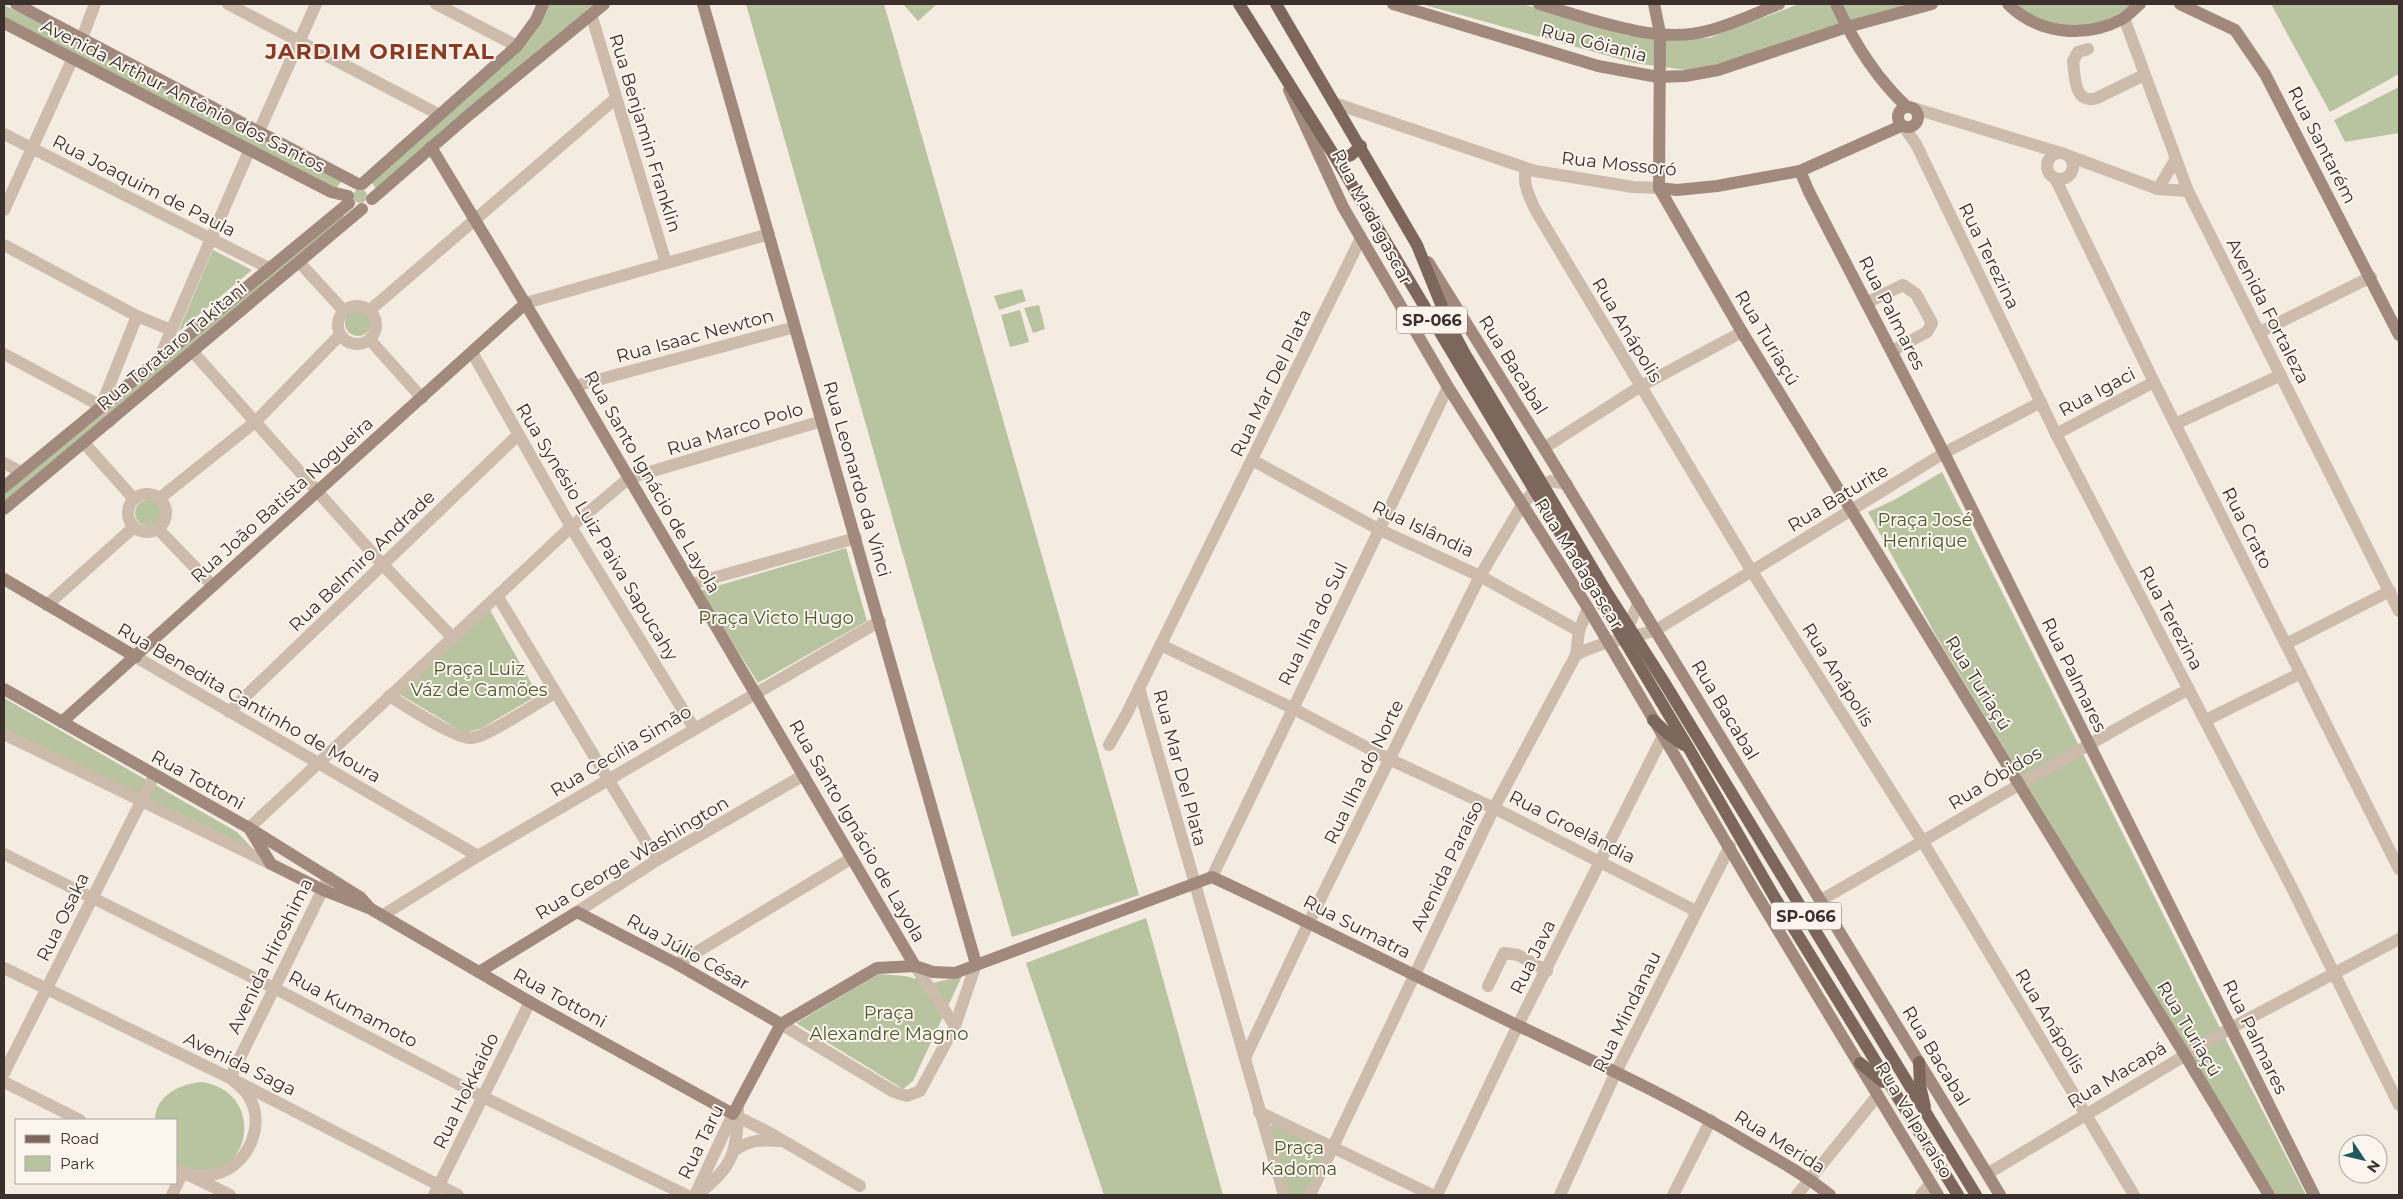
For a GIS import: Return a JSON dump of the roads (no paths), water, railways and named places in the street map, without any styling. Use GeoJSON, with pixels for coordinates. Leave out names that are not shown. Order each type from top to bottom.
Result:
{"type":"FeatureCollection","features":[{"type":"Feature","properties":{"kind":"main road","name":"SP-066"},"geometry":{"type":"LineString","coordinates":[[1239,4],[1976,1195]]}},
{"type":"Feature","properties":{"kind":"main road","name":"SP-066"},"geometry":{"type":"LineString","coordinates":[[1278,5],[1417,245],[1449,324],[1539,487]]}},
{"type":"Feature","properties":{"kind":"main road"},"geometry":{"type":"LineString","coordinates":[[1337,160],[1351,155],[1360,146]]}},
{"type":"Feature","properties":{"kind":"main road","name":"SP-066"},"geometry":{"type":"LineString","coordinates":[[1629,634],[1688,747],[1774,898],[1958,1195]]}},
{"type":"Feature","properties":{"kind":"main road"},"geometry":{"type":"LineString","coordinates":[[1654,720],[1668,734],[1688,747]]}},
{"type":"Feature","properties":{"kind":"main road"},"geometry":{"type":"LineString","coordinates":[[1919,1062],[1920,1085],[1927,1112],[1935,1130]]}},
{"type":"Feature","properties":{"kind":"main road"},"geometry":{"type":"LineString","coordinates":[[1860,1063],[1893,1090]]}},
{"type":"Feature","properties":{"kind":"street","name":"Avenida Arthur Antônio dos Santos"},"geometry":{"type":"LineString","coordinates":[[16,4],[360,184]]}},
{"type":"Feature","properties":{"kind":"street"},"geometry":{"type":"LineString","coordinates":[[82,38],[96,4]]}},
{"type":"Feature","properties":{"kind":"street"},"geometry":{"type":"LineString","coordinates":[[228,4],[440,115]]}},
{"type":"Feature","properties":{"kind":"street"},"geometry":{"type":"LineString","coordinates":[[258,131],[316,4]]}},
{"type":"Feature","properties":{"kind":"street"},"geometry":{"type":"LineString","coordinates":[[436,4],[517,46]]}},
{"type":"Feature","properties":{"kind":"street"},"geometry":{"type":"LineString","coordinates":[[4,486],[269,268],[348,199],[352,187],[360,184],[459,99],[517,46],[536,20],[543,4]]}},
{"type":"Feature","properties":{"kind":"street"},"geometry":{"type":"LineString","coordinates":[[348,199],[354,208],[362,209],[368,206],[372,199],[431,147],[604,4]]}},
{"type":"Feature","properties":{"kind":"street","name":"Rua Leonardo da Vinci"},"geometry":{"type":"LineString","coordinates":[[703,4],[880,620],[976,964]]}},
{"type":"Feature","properties":{"kind":"street","name":"Rua Gôiania"},"geometry":{"type":"LineString","coordinates":[[1393,4],[1598,66],[1658,77],[1685,76],[1718,70],[1847,27],[1932,4]]}},
{"type":"Feature","properties":{"kind":"street","name":"Rua Gôiania"},"geometry":{"type":"LineString","coordinates":[[1539,4],[1632,30],[1660,33],[1707,32],[1779,4]]}},
{"type":"Feature","properties":{"kind":"street"},"geometry":{"type":"LineString","coordinates":[[1654,4],[1660,33],[1658,77],[1659,188]]}},
{"type":"Feature","properties":{"kind":"street","name":"Rua Terezina"},"geometry":{"type":"LineString","coordinates":[[1836,4],[1847,27],[1908,118],[1916,144],[2040,402],[2188,689],[2206,720],[2399,1105]]}},
{"type":"Feature","properties":{"kind":"street"},"geometry":{"type":"LineString","coordinates":[[2008,4],[2016,12],[2041,26],[2069,32],[2097,29],[2124,18],[2140,4]]}},
{"type":"Feature","properties":{"kind":"street","name":"Rua Santarém"},"geometry":{"type":"LineString","coordinates":[[2180,4],[2235,30],[2250,50],[2371,278],[2399,335]]}},
{"type":"Feature","properties":{"kind":"street","name":"Rua Benjamin Franklin"},"geometry":{"type":"LineString","coordinates":[[591,14],[615,99],[666,263]]}},
{"type":"Feature","properties":{"kind":"street","name":"Avenida Fortaleza"},"geometry":{"type":"LineString","coordinates":[[2124,18],[2188,191],[2399,612]]}},
{"type":"Feature","properties":{"kind":"street","name":"Avenida Arthur Antônio dos Santos"},"geometry":{"type":"LineString","coordinates":[[4,23],[249,151],[348,199]]}},
{"type":"Feature","properties":{"kind":"street"},"geometry":{"type":"LineString","coordinates":[[2088,49],[2078,52],[2073,61],[2077,92],[2084,98],[2090,100],[2097,98],[2144,75]]}},
{"type":"Feature","properties":{"kind":"street"},"geometry":{"type":"LineString","coordinates":[[4,210],[30,148],[73,58]]}},
{"type":"Feature","properties":{"kind":"street","name":"Rua Madagascar"},"geometry":{"type":"LineString","coordinates":[[1282,75],[1343,207],[1448,387],[1588,608],[1730,846],[1755,892],[1860,1063]]}},
{"type":"Feature","properties":{"kind":"street"},"geometry":{"type":"LineString","coordinates":[[459,99],[470,114]]}},
{"type":"Feature","properties":{"kind":"street"},"geometry":{"type":"LineString","coordinates":[[369,311],[615,99]]}},
{"type":"Feature","properties":{"kind":"street","name":"Rua Mossoró"},"geometry":{"type":"LineString","coordinates":[[1334,103],[1526,169],[1563,177],[1677,190],[1717,186],[1800,172],[1908,118]]}},
{"type":"Feature","properties":{"kind":"street"},"geometry":{"type":"LineString","coordinates":[[1908,118],[1937,114],[2024,143],[2065,154],[2158,189],[2188,191]]}},
{"type":"Feature","properties":{"kind":"street","name":"Rua Joaquim de Paula"},"geometry":{"type":"LineString","coordinates":[[4,134],[210,240],[269,268]]}},
{"type":"Feature","properties":{"kind":"street"},"geometry":{"type":"LineString","coordinates":[[2024,143],[2048,164]]}},
{"type":"Feature","properties":{"kind":"street","name":"Rua Santo Ignácio de Layola"},"geometry":{"type":"LineString","coordinates":[[431,147],[526,303],[756,692],[914,966]]}},
{"type":"Feature","properties":{"kind":"street"},"geometry":{"type":"LineString","coordinates":[[159,359],[249,151]]}},
{"type":"Feature","properties":{"kind":"street"},"geometry":{"type":"LineString","coordinates":[[2065,154],[2054,155],[2048,164],[2049,172],[2054,178],[2063,179],[2071,173],[2094,166]]}},
{"type":"Feature","properties":{"kind":"street"},"geometry":{"type":"LineString","coordinates":[[2065,154],[2073,162],[2066,202]]}},
{"type":"Feature","properties":{"kind":"street"},"geometry":{"type":"LineString","coordinates":[[2158,189],[2175,160]]}},
{"type":"Feature","properties":{"kind":"street","name":"Rua Anápolis"},"geometry":{"type":"LineString","coordinates":[[1526,169],[1524,176],[1526,186],[1536,211],[1751,570],[1923,842],[2134,1195]]}},
{"type":"Feature","properties":{"kind":"street","name":"Rua Palmares"},"geometry":{"type":"LineString","coordinates":[[1800,172],[1944,453],[2314,1195]]}},
{"type":"Feature","properties":{"kind":"street","name":"Rua Crato"},"geometry":{"type":"LineString","coordinates":[[2054,178],[2154,382],[2399,869]]}},
{"type":"Feature","properties":{"kind":"street"},"geometry":{"type":"LineString","coordinates":[[360,184],[371,191],[372,199]]}},
{"type":"Feature","properties":{"kind":"street","name":"Rua Turiaçú"},"geometry":{"type":"LineString","coordinates":[[1659,188],[1742,332],[2269,1195]]}},
{"type":"Feature","properties":{"kind":"street","name":"Rua Torataro Takitani"},"geometry":{"type":"LineString","coordinates":[[4,508],[362,209]]}},
{"type":"Feature","properties":{"kind":"street"},"geometry":{"type":"LineString","coordinates":[[526,303],[769,234]]}},
{"type":"Feature","properties":{"kind":"street","name":"Rua Mar Del Plata"},"geometry":{"type":"LineString","coordinates":[[1284,1195],[1139,688],[1361,238]]}},
{"type":"Feature","properties":{"kind":"street"},"geometry":{"type":"LineString","coordinates":[[4,245],[137,316],[171,330]]}},
{"type":"Feature","properties":{"kind":"street","name":"Rua Bacabal"},"geometry":{"type":"LineString","coordinates":[[1417,245],[1639,602],[2000,1195]]}},
{"type":"Feature","properties":{"kind":"street"},"geometry":{"type":"LineString","coordinates":[[299,262],[344,311]]}},
{"type":"Feature","properties":{"kind":"street"},"geometry":{"type":"LineString","coordinates":[[2260,332],[2371,278]]}},
{"type":"Feature","properties":{"kind":"street"},"geometry":{"type":"LineString","coordinates":[[1866,303],[1904,285],[1916,294],[1932,323],[1927,332],[1892,351]]}},
{"type":"Feature","properties":{"kind":"street","name":"Rua João Batista Nogueira"},"geometry":{"type":"LineString","coordinates":[[62,722],[136,657],[212,585],[473,354],[526,303]]}},
{"type":"Feature","properties":{"kind":"street"},"geometry":{"type":"LineString","coordinates":[[357,306],[369,311],[376,324],[370,340],[357,344],[350,343],[340,335],[338,320],[344,311],[357,306]]}},
{"type":"Feature","properties":{"kind":"street"},"geometry":{"type":"LineString","coordinates":[[101,406],[137,316]]}},
{"type":"Feature","properties":{"kind":"street","name":"Rua Isaac Newton"},"geometry":{"type":"LineString","coordinates":[[575,386],[795,327]]}},
{"type":"Feature","properties":{"kind":"street"},"geometry":{"type":"LineString","coordinates":[[1544,448],[1641,386],[1742,332]]}},
{"type":"Feature","properties":{"kind":"street"},"geometry":{"type":"LineString","coordinates":[[160,498],[255,422],[340,335]]}},
{"type":"Feature","properties":{"kind":"street"},"geometry":{"type":"LineString","coordinates":[[370,340],[422,398]]}},
{"type":"Feature","properties":{"kind":"street"},"geometry":{"type":"LineString","coordinates":[[192,351],[383,565],[453,638]]}},
{"type":"Feature","properties":{"kind":"street"},"geometry":{"type":"LineString","coordinates":[[4,354],[101,406],[109,422]]}},
{"type":"Feature","properties":{"kind":"street","name":"Rua Synésio Luiz Paiva Sapucahy"},"geometry":{"type":"LineString","coordinates":[[473,354],[572,527],[694,728]]}},
{"type":"Feature","properties":{"kind":"street"},"geometry":{"type":"LineString","coordinates":[[2175,424],[2281,375]]}},
{"type":"Feature","properties":{"kind":"street","name":"Rua Igaci"},"geometry":{"type":"LineString","coordinates":[[2056,434],[2154,382]]}},
{"type":"Feature","properties":{"kind":"street","name":"Rua Ilha do Sul"},"geometry":{"type":"LineString","coordinates":[[1212,877],[1448,387]]}},
{"type":"Feature","properties":{"kind":"street","name":"Rua Baturite"},"geometry":{"type":"LineString","coordinates":[[1576,655],[1629,634],[1656,630],[1751,570],[1852,512],[1944,453],[2040,402]]}},
{"type":"Feature","properties":{"kind":"street","name":"Rua Marco Polo"},"geometry":{"type":"LineString","coordinates":[[629,478],[822,421]]}},
{"type":"Feature","properties":{"kind":"street","name":"Rua Belmiro Andrade"},"geometry":{"type":"LineString","coordinates":[[229,712],[518,435]]}},
{"type":"Feature","properties":{"kind":"street"},"geometry":{"type":"LineString","coordinates":[[84,443],[134,499]]}},
{"type":"Feature","properties":{"kind":"street","name":"Rua Islândia"},"geometry":{"type":"LineString","coordinates":[[1252,460],[1378,529],[1480,576],[1579,631]]}},
{"type":"Feature","properties":{"kind":"street"},"geometry":{"type":"LineString","coordinates":[[4,463],[21,472]]}},
{"type":"Feature","properties":{"kind":"street"},"geometry":{"type":"LineString","coordinates":[[271,864],[249,828],[572,527],[629,478]]}},
{"type":"Feature","properties":{"kind":"street"},"geometry":{"type":"LineString","coordinates":[[1539,487],[1551,481],[1566,484]]}},
{"type":"Feature","properties":{"kind":"street","name":"Rua Ilha do Norte"},"geometry":{"type":"LineString","coordinates":[[1245,1058],[1309,922],[1480,576],[1522,505],[1539,487]]}},
{"type":"Feature","properties":{"kind":"street"},"geometry":{"type":"LineString","coordinates":[[148,494],[160,498],[166,511],[163,524],[158,529],[148,532],[134,527],[128,514],[134,499],[148,494]]}},
{"type":"Feature","properties":{"kind":"street"},"geometry":{"type":"LineString","coordinates":[[47,605],[134,527]]}},
{"type":"Feature","properties":{"kind":"street"},"geometry":{"type":"LineString","coordinates":[[158,529],[212,585]]}},
{"type":"Feature","properties":{"kind":"street"},"geometry":{"type":"LineString","coordinates":[[691,584],[856,538]]}},
{"type":"Feature","properties":{"kind":"street","name":"Rua Benedita Cantinho de Moura"},"geometry":{"type":"LineString","coordinates":[[4,579],[478,856]]}},
{"type":"Feature","properties":{"kind":"street"},"geometry":{"type":"LineString","coordinates":[[2286,644],[2390,591]]}},
{"type":"Feature","properties":{"kind":"street"},"geometry":{"type":"LineString","coordinates":[[498,597],[657,860]]}},
{"type":"Feature","properties":{"kind":"street"},"geometry":{"type":"LineString","coordinates":[[1629,634],[1639,602]]}},
{"type":"Feature","properties":{"kind":"street","name":"Avenida Paraíso"},"geometry":{"type":"LineString","coordinates":[[1310,1195],[1494,808],[1576,655],[1579,631],[1588,608]]}},
{"type":"Feature","properties":{"kind":"street","name":"Rua Cecília Simão"},"geometry":{"type":"LineString","coordinates":[[383,915],[478,856],[880,620]]}},
{"type":"Feature","properties":{"kind":"street","name":"Rua Groelândia"},"geometry":{"type":"LineString","coordinates":[[1161,645],[1292,708],[1389,759],[1599,860],[1696,911]]}},
{"type":"Feature","properties":{"kind":"street"},"geometry":{"type":"LineString","coordinates":[[2206,720],[2300,673]]}},
{"type":"Feature","properties":{"kind":"street"},"geometry":{"type":"LineString","coordinates":[[1109,744],[1139,688]]}},
{"type":"Feature","properties":{"kind":"street","name":"Rua Tottoni"},"geometry":{"type":"LineString","coordinates":[[4,689],[154,776],[249,828],[360,897],[371,909]]}},
{"type":"Feature","properties":{"kind":"street","name":"Rua Óbidos"},"geometry":{"type":"LineString","coordinates":[[1821,900],[1923,842],[2088,743],[2188,689]]}},
{"type":"Feature","properties":{"kind":"street"},"geometry":{"type":"LineString","coordinates":[[389,696],[458,735],[471,738],[488,731],[555,693]]}},
{"type":"Feature","properties":{"kind":"street","name":"Rua Tottoni"},"geometry":{"type":"LineString","coordinates":[[4,734],[322,890],[383,915],[530,1002],[736,1112],[860,1186]]}},
{"type":"Feature","properties":{"kind":"street","name":"Rua Java"},"geometry":{"type":"LineString","coordinates":[[1437,1195],[1599,860],[1663,736]]}},
{"type":"Feature","properties":{"kind":"street","name":"Rua George Washington"},"geometry":{"type":"LineString","coordinates":[[479,972],[657,860],[804,775]]}},
{"type":"Feature","properties":{"kind":"street","name":"Rua Osaka"},"geometry":{"type":"LineString","coordinates":[[4,1073],[48,990],[91,898],[154,776]]}},
{"type":"Feature","properties":{"kind":"street","name":"Rua Mindanau"},"geometry":{"type":"LineString","coordinates":[[1560,1195],[1616,1072],[1730,846]]}},
{"type":"Feature","properties":{"kind":"street","name":"Rua Kumamoto"},"geometry":{"type":"LineString","coordinates":[[4,854],[274,988],[483,1097],[686,1195]]}},
{"type":"Feature","properties":{"kind":"street"},"geometry":{"type":"LineString","coordinates":[[677,964],[852,858]]}},
{"type":"Feature","properties":{"kind":"street","name":"Avenida Hiroshima"},"geometry":{"type":"LineString","coordinates":[[230,1078],[329,877]]}},
{"type":"Feature","properties":{"kind":"street"},"geometry":{"type":"LineString","coordinates":[[976,964],[955,1026],[920,1091],[907,1096],[894,1092],[781,1024],[877,968],[914,966],[933,972],[955,973],[976,964],[1212,877]]}},
{"type":"Feature","properties":{"kind":"street","name":"Rua Sumatra"},"geometry":{"type":"LineString","coordinates":[[1212,877],[1309,922],[1413,976],[1616,1072],[1711,1120]]}},
{"type":"Feature","properties":{"kind":"street","name":"Rua Júlio César"},"geometry":{"type":"LineString","coordinates":[[577,912],[677,964],[781,1024]]}},
{"type":"Feature","properties":{"kind":"street","name":"Rua Macapá"},"geometry":{"type":"LineString","coordinates":[[1988,1174],[2085,1114],[2232,1028],[2399,939]]}},
{"type":"Feature","properties":{"kind":"street"},"geometry":{"type":"LineString","coordinates":[[1488,986],[1504,953],[1518,955],[1547,970]]}},
{"type":"Feature","properties":{"kind":"street"},"geometry":{"type":"LineString","coordinates":[[914,966],[955,1026]]}},
{"type":"Feature","properties":{"kind":"street","name":"Avenida Saga"},"geometry":{"type":"LineString","coordinates":[[4,968],[230,1078],[437,1190],[458,1195]]}},
{"type":"Feature","properties":{"kind":"street","name":"Rua Hokkaido"},"geometry":{"type":"LineString","coordinates":[[437,1190],[530,1002]]}},
{"type":"Feature","properties":{"kind":"street","name":"Rua Taru"},"geometry":{"type":"LineString","coordinates":[[696,1195],[712,1157],[781,1024]]}},
{"type":"Feature","properties":{"kind":"street","name":"Rua Valparaíso"},"geometry":{"type":"LineString","coordinates":[[1860,1063],[1938,1195]]}},
{"type":"Feature","properties":{"kind":"street"},"geometry":{"type":"LineString","coordinates":[[184,1172],[205,1176],[223,1172],[239,1161],[248,1150],[255,1133],[255,1114],[249,1096],[230,1078]]}},
{"type":"Feature","properties":{"kind":"street"},"geometry":{"type":"LineString","coordinates":[[4,1082],[78,1119]]}},
{"type":"Feature","properties":{"kind":"street"},"geometry":{"type":"LineString","coordinates":[[1797,1195],[1878,1095]]}},
{"type":"Feature","properties":{"kind":"street","name":"Rua Taru"},"geometry":{"type":"LineString","coordinates":[[696,1195],[731,1162],[735,1150],[736,1112]]}},
{"type":"Feature","properties":{"kind":"street"},"geometry":{"type":"LineString","coordinates":[[1259,1112],[1432,1195]]}},
{"type":"Feature","properties":{"kind":"street"},"geometry":{"type":"LineString","coordinates":[[1673,1195],[1711,1120]]}},
{"type":"Feature","properties":{"kind":"street","name":"Rua Merida"},"geometry":{"type":"LineString","coordinates":[[1711,1120],[1809,1179],[1830,1195]]}},
{"type":"Feature","properties":{"kind":"street","name":"Rua Tottoni"},"geometry":{"type":"LineString","coordinates":[[735,1150],[749,1141],[757,1139],[784,1141]]}},
{"type":"Feature","properties":{"kind":"street"},"geometry":{"type":"LineString","coordinates":[[712,1157],[725,1169]]}},
{"type":"Feature","properties":{"kind":"street"},"geometry":{"type":"LineString","coordinates":[[178,1184],[184,1172]]}},
{"type":"Feature","properties":{"kind":"street"},"geometry":{"type":"LineString","coordinates":[[184,1172],[230,1195]]}},
{"type":"Feature","properties":{"kind":"street"},"geometry":{"type":"LineString","coordinates":[[1921,1195],[1930,1184]]}},
{"type":"Feature","properties":{"kind":"district","name":"JARDIM ORIENTAL"},"geometry":{"type":"Point","coordinates":[380,51]}},
{"type":"Feature","properties":{"kind":"park label","name":"Praça José Henrique"},"geometry":{"type":"Point","coordinates":[1925,530]}},
{"type":"Feature","properties":{"kind":"park label","name":"Praça Victo Hugo"},"geometry":{"type":"Point","coordinates":[776,618]}},
{"type":"Feature","properties":{"kind":"park label","name":"Praça Luiz Váz de Camões"},"geometry":{"type":"Point","coordinates":[479,680]}},
{"type":"Feature","properties":{"kind":"park label","name":"Praça Alexandre Magno"},"geometry":{"type":"Point","coordinates":[889,1023]}},
{"type":"Feature","properties":{"kind":"park label","name":"Praça Kadoma"},"geometry":{"type":"Point","coordinates":[1299,1158]}}]}
